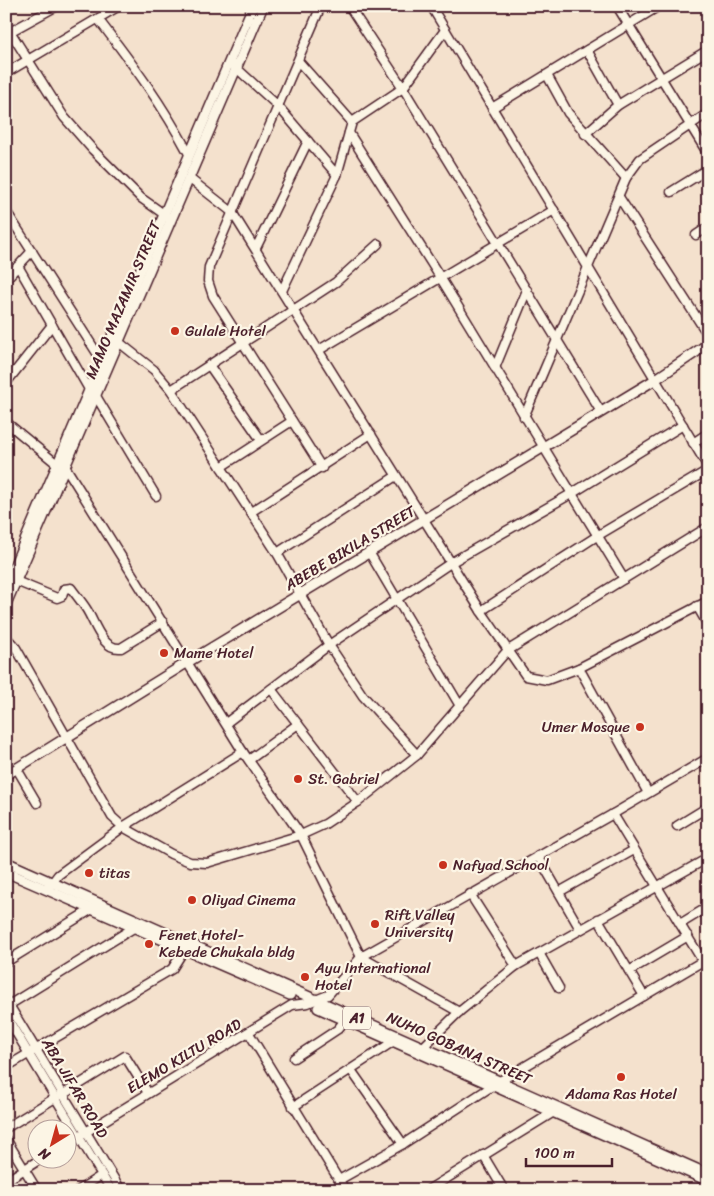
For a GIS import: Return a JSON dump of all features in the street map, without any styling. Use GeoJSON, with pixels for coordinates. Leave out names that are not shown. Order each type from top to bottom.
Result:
{"type":"FeatureCollection","features":[{"type":"Feature","properties":{"kind":"main road","name":"MAMO MAZAMIR STREET"},"geometry":{"type":"LineString","coordinates":[[93,393],[102,361],[253,6]]}},
{"type":"Feature","properties":{"kind":"main road","name":"MAMO MAZAMIR STREET"},"geometry":{"type":"LineString","coordinates":[[6,604],[10,581],[61,462],[93,393],[108,370],[264,6]]}},
{"type":"Feature","properties":{"kind":"main road","name":"ABEBE BIKILA STREET"},"geometry":{"type":"LineString","coordinates":[[6,775],[188,662],[656,379],[708,344]]}},
{"type":"Feature","properties":{"kind":"main road","name":"NUHO GOBANA STREET"},"geometry":{"type":"LineString","coordinates":[[6,862],[92,909],[186,946]]}},
{"type":"Feature","properties":{"kind":"main road","name":"NUHO GOBANA STREET"},"geometry":{"type":"LineString","coordinates":[[6,872],[49,886],[497,1084],[708,1174]]}},
{"type":"Feature","properties":{"kind":"main road","name":"NUHO GOBANA STREET"},"geometry":{"type":"LineString","coordinates":[[312,1002],[345,1020],[397,1039],[424,1046],[552,1113],[708,1182]]}},
{"type":"Feature","properties":{"kind":"street"},"geometry":{"type":"LineString","coordinates":[[57,6],[8,31],[29,60],[64,117],[92,150],[141,198],[163,215],[173,219]]}},
{"type":"Feature","properties":{"kind":"street"},"geometry":{"type":"LineString","coordinates":[[321,6],[299,62],[278,106],[209,267],[208,281],[213,296],[322,468]]}},
{"type":"Feature","properties":{"kind":"street"},"geometry":{"type":"LineString","coordinates":[[349,6],[403,88],[601,412]]}},
{"type":"Feature","properties":{"kind":"street"},"geometry":{"type":"LineString","coordinates":[[430,6],[708,468],[597,536],[481,611]]}},
{"type":"Feature","properties":{"kind":"street"},"geometry":{"type":"LineString","coordinates":[[617,6],[708,154]]}},
{"type":"Feature","properties":{"kind":"street"},"geometry":{"type":"LineString","coordinates":[[492,108],[659,6]]}},
{"type":"Feature","properties":{"kind":"street"},"geometry":{"type":"LineString","coordinates":[[6,74],[115,7]]}},
{"type":"Feature","properties":{"kind":"street"},"geometry":{"type":"LineString","coordinates":[[98,19],[147,83],[168,115],[189,154]]}},
{"type":"Feature","properties":{"kind":"street"},"geometry":{"type":"LineString","coordinates":[[282,291],[337,175],[352,122],[403,88],[445,30]]}},
{"type":"Feature","properties":{"kind":"street"},"geometry":{"type":"LineString","coordinates":[[586,50],[618,105]]}},
{"type":"Feature","properties":{"kind":"street"},"geometry":{"type":"LineString","coordinates":[[585,134],[618,105],[708,50]]}},
{"type":"Feature","properties":{"kind":"street"},"geometry":{"type":"LineString","coordinates":[[229,62],[237,67],[278,106],[337,175]]}},
{"type":"Feature","properties":{"kind":"street"},"geometry":{"type":"LineString","coordinates":[[299,62],[352,122]]}},
{"type":"Feature","properties":{"kind":"street"},"geometry":{"type":"LineString","coordinates":[[547,75],[568,113],[626,178]]}},
{"type":"Feature","properties":{"kind":"street"},"geometry":{"type":"LineString","coordinates":[[524,417],[626,178],[640,159],[689,124],[708,113]]}},
{"type":"Feature","properties":{"kind":"street"},"geometry":{"type":"LineString","coordinates":[[349,133],[440,277],[624,579]]}},
{"type":"Feature","properties":{"kind":"street"},"geometry":{"type":"LineString","coordinates":[[256,248],[308,141]]}},
{"type":"Feature","properties":{"kind":"street"},"geometry":{"type":"LineString","coordinates":[[671,192],[708,170]]}},
{"type":"Feature","properties":{"kind":"street"},"geometry":{"type":"LineString","coordinates":[[190,179],[232,212],[481,611],[526,676],[547,680],[579,668],[708,601]]}},
{"type":"Feature","properties":{"kind":"street"},"geometry":{"type":"LineString","coordinates":[[619,197],[708,335]]}},
{"type":"Feature","properties":{"kind":"street"},"geometry":{"type":"LineString","coordinates":[[6,210],[108,370]]}},
{"type":"Feature","properties":{"kind":"street"},"geometry":{"type":"LineString","coordinates":[[319,350],[554,210]]}},
{"type":"Feature","properties":{"kind":"street"},"geometry":{"type":"LineString","coordinates":[[696,235],[708,227]]}},
{"type":"Feature","properties":{"kind":"street"},"geometry":{"type":"LineString","coordinates":[[171,390],[336,282],[378,244]]}},
{"type":"Feature","properties":{"kind":"street"},"geometry":{"type":"LineString","coordinates":[[6,279],[32,251]]}},
{"type":"Feature","properties":{"kind":"street"},"geometry":{"type":"LineString","coordinates":[[18,266],[52,326],[156,496]]}},
{"type":"Feature","properties":{"kind":"street"},"geometry":{"type":"LineString","coordinates":[[494,368],[527,290]]}},
{"type":"Feature","properties":{"kind":"street"},"geometry":{"type":"LineString","coordinates":[[6,383],[52,326]]}},
{"type":"Feature","properties":{"kind":"street"},"geometry":{"type":"LineString","coordinates":[[120,343],[154,370],[171,390],[277,553],[329,645],[363,696],[416,754]]}},
{"type":"Feature","properties":{"kind":"street"},"geometry":{"type":"LineString","coordinates":[[209,365],[262,440]]}},
{"type":"Feature","properties":{"kind":"street"},"geometry":{"type":"LineString","coordinates":[[221,468],[292,421]]}},
{"type":"Feature","properties":{"kind":"street"},"geometry":{"type":"LineString","coordinates":[[6,422],[61,462],[243,752],[301,835],[361,957],[459,1012]]}},
{"type":"Feature","properties":{"kind":"street"},"geometry":{"type":"LineString","coordinates":[[226,723],[329,645],[452,562],[571,494],[683,425]]}},
{"type":"Feature","properties":{"kind":"street"},"geometry":{"type":"LineString","coordinates":[[693,443],[708,433]]}},
{"type":"Feature","properties":{"kind":"street"},"geometry":{"type":"LineString","coordinates":[[251,512],[322,468],[371,434]]}},
{"type":"Feature","properties":{"kind":"street"},"geometry":{"type":"LineString","coordinates":[[277,553],[396,476]]}},
{"type":"Feature","properties":{"kind":"street"},"geometry":{"type":"LineString","coordinates":[[6,637],[16,648],[108,810],[123,827],[171,854],[190,862],[198,863],[225,858],[301,835],[325,824],[358,802],[416,754],[507,651],[708,527]]}},
{"type":"Feature","properties":{"kind":"street"},"geometry":{"type":"LineString","coordinates":[[369,552],[460,706]]}},
{"type":"Feature","properties":{"kind":"street"},"geometry":{"type":"LineString","coordinates":[[10,581],[57,598],[62,596],[64,589],[71,588],[88,610],[94,626],[109,646],[114,649],[121,648],[163,622]]}},
{"type":"Feature","properties":{"kind":"street"},"geometry":{"type":"LineString","coordinates":[[697,606],[708,625]]}},
{"type":"Feature","properties":{"kind":"street"},"geometry":{"type":"LineString","coordinates":[[579,668],[648,793]]}},
{"type":"Feature","properties":{"kind":"street"},"geometry":{"type":"LineString","coordinates":[[271,689],[358,802]]}},
{"type":"Feature","properties":{"kind":"street"},"geometry":{"type":"LineString","coordinates":[[249,760],[298,724]]}},
{"type":"Feature","properties":{"kind":"street"},"geometry":{"type":"LineString","coordinates":[[49,886],[58,875],[123,827],[243,752]]}},
{"type":"Feature","properties":{"kind":"street","name":"ELEMO KILTU ROAD"},"geometry":{"type":"LineString","coordinates":[[78,1136],[292,1005],[312,1002],[332,990],[361,957],[708,758]]}},
{"type":"Feature","properties":{"kind":"street"},"geometry":{"type":"LineString","coordinates":[[17,769],[36,804]]}},
{"type":"Feature","properties":{"kind":"street"},"geometry":{"type":"LineString","coordinates":[[678,826],[708,807]]}},
{"type":"Feature","properties":{"kind":"street"},"geometry":{"type":"LineString","coordinates":[[613,814],[656,887],[705,960],[708,970]]}},
{"type":"Feature","properties":{"kind":"street"},"geometry":{"type":"LineString","coordinates":[[559,892],[634,850]]}},
{"type":"Feature","properties":{"kind":"street"},"geometry":{"type":"LineString","coordinates":[[538,856],[580,929]]}},
{"type":"Feature","properties":{"kind":"street"},"geometry":{"type":"LineString","coordinates":[[424,1046],[459,1012],[516,966],[708,858]]}},
{"type":"Feature","properties":{"kind":"street"},"geometry":{"type":"LineString","coordinates":[[470,894],[516,966]]}},
{"type":"Feature","properties":{"kind":"street"},"geometry":{"type":"LineString","coordinates":[[680,924],[708,907]]}},
{"type":"Feature","properties":{"kind":"street"},"geometry":{"type":"LineString","coordinates":[[6,962],[92,909]]}},
{"type":"Feature","properties":{"kind":"street"},"geometry":{"type":"LineString","coordinates":[[598,919],[644,996]]}},
{"type":"Feature","properties":{"kind":"street"},"geometry":{"type":"LineString","coordinates":[[8,1002],[135,927]]}},
{"type":"Feature","properties":{"kind":"street"},"geometry":{"type":"LineString","coordinates":[[629,971],[688,936]]}},
{"type":"Feature","properties":{"kind":"street"},"geometry":{"type":"LineString","coordinates":[[6,1067],[172,969],[186,946]]}},
{"type":"Feature","properties":{"kind":"street"},"geometry":{"type":"LineString","coordinates":[[539,953],[559,988]]}},
{"type":"Feature","properties":{"kind":"street"},"geometry":{"type":"LineString","coordinates":[[339,1180],[403,1144],[497,1084],[705,960]]}},
{"type":"Feature","properties":{"kind":"street","name":"ABA JIFAR ROAD"},"geometry":{"type":"LineString","coordinates":[[8,1002],[32,1052]]}},
{"type":"Feature","properties":{"kind":"street","name":"ABA JIFAR ROAD"},"geometry":{"type":"LineString","coordinates":[[6,1016],[32,1052],[59,1096],[111,1190]]}},
{"type":"Feature","properties":{"kind":"street"},"geometry":{"type":"LineString","coordinates":[[294,1058],[338,1029],[345,1020]]}},
{"type":"Feature","properties":{"kind":"street"},"geometry":{"type":"LineString","coordinates":[[249,1033],[345,1190]]}},
{"type":"Feature","properties":{"kind":"street"},"geometry":{"type":"LineString","coordinates":[[293,1107],[397,1039]]}},
{"type":"Feature","properties":{"kind":"street"},"geometry":{"type":"LineString","coordinates":[[6,1128],[126,1056],[148,1093]]}},
{"type":"Feature","properties":{"kind":"street"},"geometry":{"type":"LineString","coordinates":[[351,1070],[403,1144]]}},
{"type":"Feature","properties":{"kind":"street"},"geometry":{"type":"LineString","coordinates":[[428,1190],[552,1113]]}},
{"type":"Feature","properties":{"kind":"street","name":"ABA JIFAR ROAD"},"geometry":{"type":"LineString","coordinates":[[81,1134],[121,1190]]}},
{"type":"Feature","properties":{"kind":"street"},"geometry":{"type":"LineString","coordinates":[[6,1139],[38,1190]]}},
{"type":"Feature","properties":{"kind":"street"},"geometry":{"type":"LineString","coordinates":[[483,1155],[504,1190]]}},
{"type":"Feature","properties":{"kind":"street"},"geometry":{"type":"LineString","coordinates":[[6,1181],[28,1167]]}},
{"type":"Feature","properties":{"kind":"street"},"geometry":{"type":"LineString","coordinates":[[79,1190],[102,1175]]}},
{"type":"Feature","properties":{"kind":"street"},"geometry":{"type":"LineString","coordinates":[[698,1190],[708,1182]]}},
{"type":"Feature","properties":{"kind":"place","name":"Gulale Hotel"},"geometry":{"type":"Point","coordinates":[175,331]}},
{"type":"Feature","properties":{"kind":"place","name":"Mame Hotel"},"geometry":{"type":"Point","coordinates":[164,653]}},
{"type":"Feature","properties":{"kind":"place","name":"Umer Mosque"},"geometry":{"type":"Point","coordinates":[640,727]}},
{"type":"Feature","properties":{"kind":"place","name":"St. Gabriel"},"geometry":{"type":"Point","coordinates":[298,779]}},
{"type":"Feature","properties":{"kind":"place","name":"Nafyad School"},"geometry":{"type":"Point","coordinates":[443,865]}},
{"type":"Feature","properties":{"kind":"place","name":"titas"},"geometry":{"type":"Point","coordinates":[89,873]}},
{"type":"Feature","properties":{"kind":"place","name":"Oliyad Cinema"},"geometry":{"type":"Point","coordinates":[192,900]}},
{"type":"Feature","properties":{"kind":"place","name":"Rift Valley University"},"geometry":{"type":"Point","coordinates":[375,924]}},
{"type":"Feature","properties":{"kind":"place","name":"Fenet Hotel- Kebede Chukala bldg"},"geometry":{"type":"Point","coordinates":[149,944]}},
{"type":"Feature","properties":{"kind":"place","name":"Ayu International Hotel"},"geometry":{"type":"Point","coordinates":[305,977]}},
{"type":"Feature","properties":{"kind":"place","name":"Adama Ras Hotel"},"geometry":{"type":"Point","coordinates":[621,1077]}}]}
